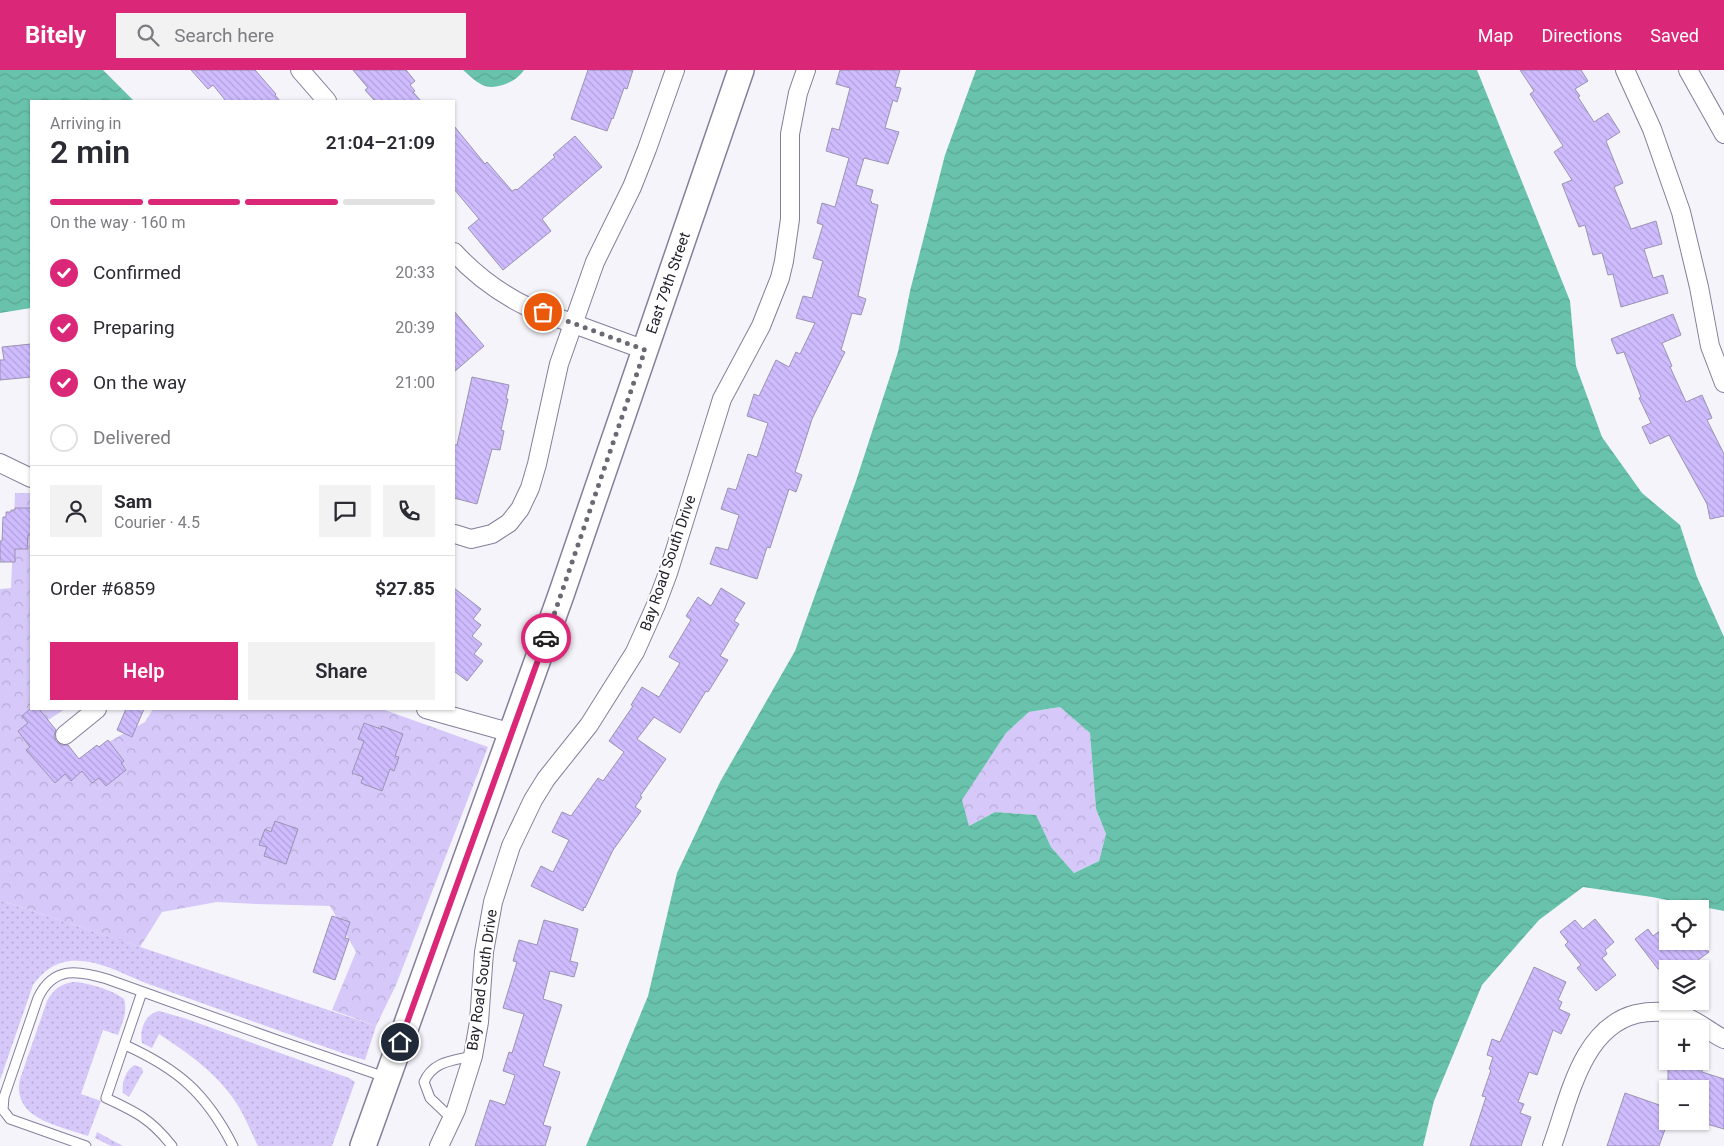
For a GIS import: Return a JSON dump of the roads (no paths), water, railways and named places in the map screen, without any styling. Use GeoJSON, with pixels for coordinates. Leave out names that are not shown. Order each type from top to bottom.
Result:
{"type":"FeatureCollection","features":[{"type":"Feature","properties":{"kind":"street"},"geometry":{"type":"LineString","coordinates":[[300,70],[326,100]]}},
{"type":"Feature","properties":{"kind":"street"},"geometry":{"type":"LineString","coordinates":[[455,534],[471,539],[492,534],[509,523],[520,509],[530,488],[559,364],[596,262],[641,164],[674,70]]}},
{"type":"Feature","properties":{"kind":"street","name":"East 79th Street"},"geometry":{"type":"LineString","coordinates":[[364,1146],[512,733],[741,70]]}},
{"type":"Feature","properties":{"kind":"street","name":"Bay Road South Drive"},"geometry":{"type":"LineString","coordinates":[[439,1146],[465,1086],[473,1056],[479,1022],[484,952],[492,902],[511,846],[529,808],[546,779],[589,725],[635,652],[668,573],[722,399],[761,326],[780,278],[789,236],[790,134],[798,93],[806,70]]}},
{"type":"Feature","properties":{"kind":"street"},"geometry":{"type":"LineString","coordinates":[[1625,70],[1652,129],[1681,212],[1700,287],[1710,346],[1724,383]]}},
{"type":"Feature","properties":{"kind":"street"},"geometry":{"type":"LineString","coordinates":[[1688,70],[1724,134]]}},
{"type":"Feature","properties":{"kind":"street"},"geometry":{"type":"LineString","coordinates":[[455,253],[474,273],[503,294],[528,307],[645,350]]}},
{"type":"Feature","properties":{"kind":"street"},"geometry":{"type":"LineString","coordinates":[[0,463],[30,478]]}},
{"type":"Feature","properties":{"kind":"street"},"geometry":{"type":"LineString","coordinates":[[65,736],[95,710]]}},
{"type":"Feature","properties":{"kind":"street"},"geometry":{"type":"LineString","coordinates":[[430,710],[512,733]]}},
{"type":"Feature","properties":{"kind":"street"},"geometry":{"type":"LineString","coordinates":[[1552,1146],[1581,1063],[1600,1034],[1614,1024],[1638,1014],[1665,1012],[1690,1019],[1724,1040]]}},
{"type":"Feature","properties":{"kind":"lane"},"geometry":{"type":"LineString","coordinates":[[86,1146],[10,1119],[2,1110],[4,1097],[38,998],[44,986],[65,972],[79,971],[92,974],[387,1078]]}},
{"type":"Feature","properties":{"kind":"lane"},"geometry":{"type":"LineString","coordinates":[[142,992],[106,1098],[145,1118],[158,1128],[172,1146]]}},
{"type":"Feature","properties":{"kind":"lane"},"geometry":{"type":"LineString","coordinates":[[125,1045],[152,1057],[192,1087],[222,1126],[232,1146]]}},
{"type":"Feature","properties":{"kind":"lane"},"geometry":{"type":"LineString","coordinates":[[452,1119],[430,1098],[424,1082],[427,1075],[434,1068],[473,1056]]}},
{"type":"Feature","properties":{"kind":"water"},"geometry":{"type":"Polygon","coordinates":[[[0,70],[103,70],[133,100],[30,100],[30,308],[0,313],[0,70]]]}},
{"type":"Feature","properties":{"kind":"water"},"geometry":{"type":"Polygon","coordinates":[[[463,70],[524,70],[517,78],[507,84],[490,87],[479,83],[463,70]]]}},
{"type":"Feature","properties":{"kind":"water"},"geometry":{"type":"Polygon","coordinates":[[[976,70],[1477,70],[1570,301],[1576,366],[1602,437],[1642,493],[1680,525],[1697,577],[1724,637],[1724,911],[1709,908],[1709,900],[1667,900],[1583,887],[1539,920],[1482,985],[1434,1101],[1423,1146],[586,1146],[648,996],[677,873],[720,782],[795,651],[856,481],[898,352],[910,291],[945,155],[976,70]],[[1060,707],[1029,712],[1006,733],[962,800],[969,826],[995,812],[1036,815],[1051,847],[1074,873],[1099,861],[1106,834],[1096,809],[1090,733],[1060,707]]]}}]}
